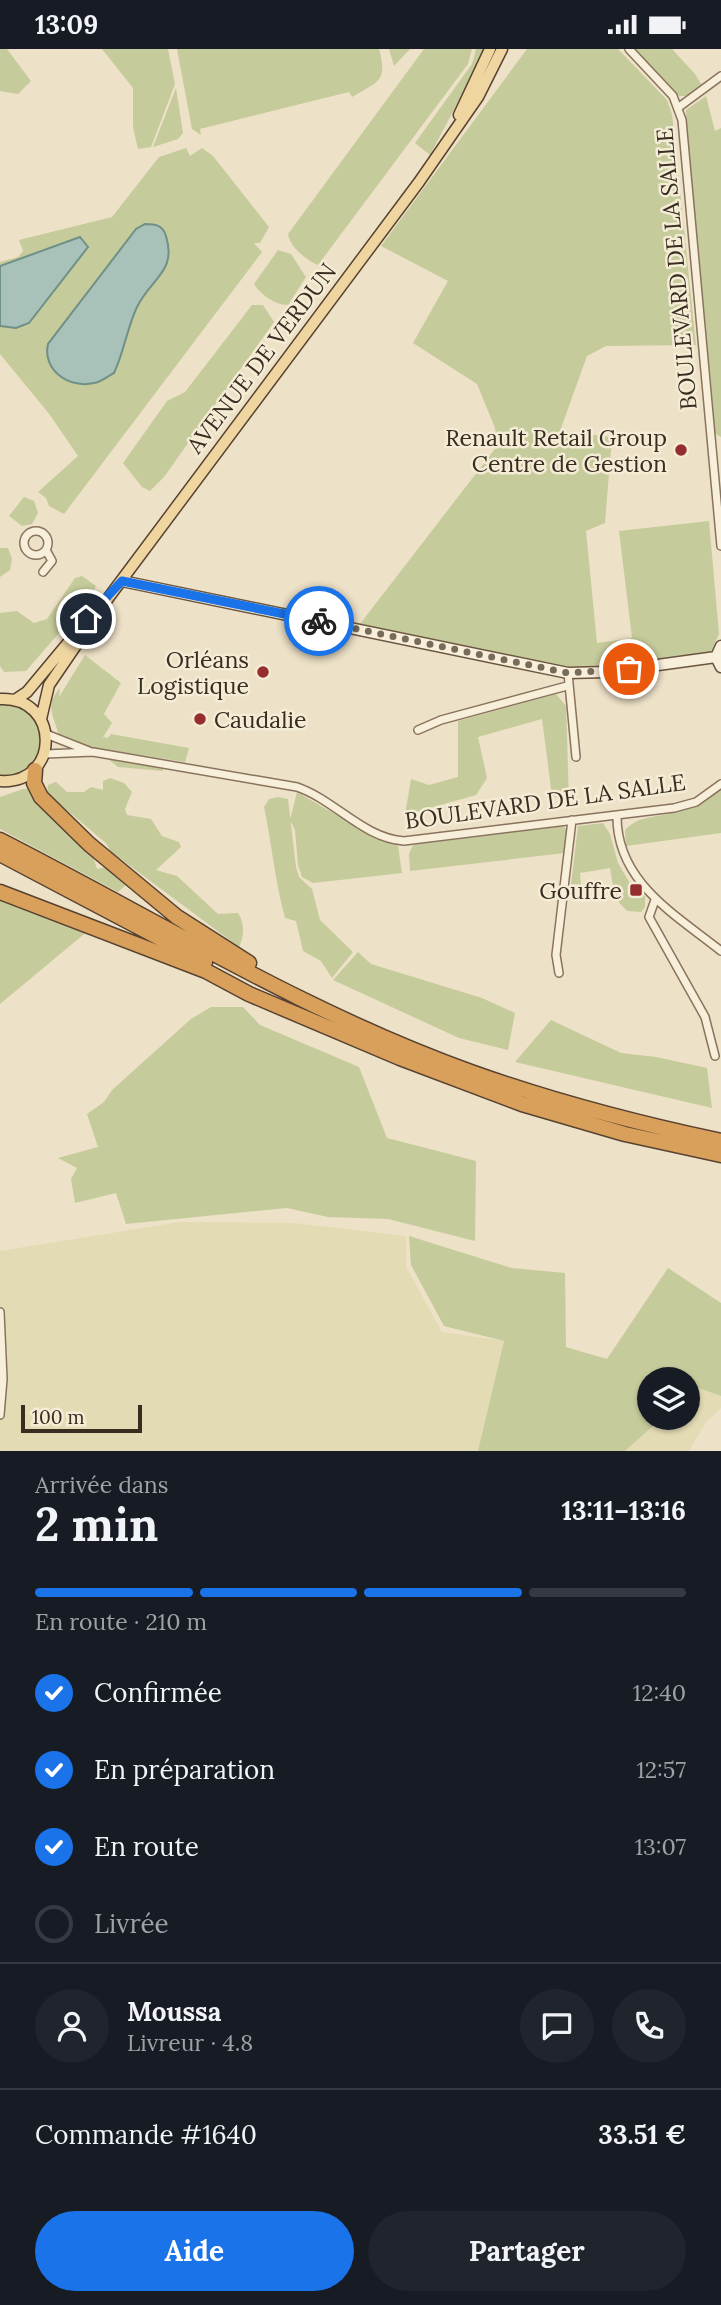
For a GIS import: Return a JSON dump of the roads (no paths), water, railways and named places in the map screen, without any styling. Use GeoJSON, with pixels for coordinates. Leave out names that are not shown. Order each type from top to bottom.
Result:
{"type":"FeatureCollection","features":[{"type":"Feature","properties":{"kind":"highway"},"geometry":{"type":"LineString","coordinates":[[35,770],[34,783],[41,797],[117,868],[177,917],[326,1010]]}},
{"type":"Feature","properties":{"kind":"highway"},"geometry":{"type":"LineString","coordinates":[[0,840],[241,968],[326,1010],[469,1072],[572,1105],[721,1141]]}},
{"type":"Feature","properties":{"kind":"highway"},"geometry":{"type":"LineString","coordinates":[[0,854],[349,1036]]}},
{"type":"Feature","properties":{"kind":"highway"},"geometry":{"type":"LineString","coordinates":[[0,892],[206,971],[249,994],[522,1104],[625,1133],[721,1155]]}},
{"type":"Feature","properties":{"kind":"main road","name":"AVENUE DE VERDUN"},"geometry":{"type":"LineString","coordinates":[[446,142],[489,49]]}},
{"type":"Feature","properties":{"kind":"main road","name":"AVENUE DE VERDUN"},"geometry":{"type":"LineString","coordinates":[[41,719],[49,685],[109,597],[446,142],[478,97],[502,49]]}},
{"type":"Feature","properties":{"kind":"main road","name":"AVENUE DE VERDUN"},"geometry":{"type":"LineString","coordinates":[[15,700],[27,692],[86,619],[109,597]]}},
{"type":"Feature","properties":{"kind":"main road"},"geometry":{"type":"LineString","coordinates":[[0,698],[15,700],[31,708],[41,719],[46,734],[45,754],[35,770],[15,781],[1,782]]}},
{"type":"Feature","properties":{"kind":"street","name":"BOULEVARD DE LA SALLE"},"geometry":{"type":"LineString","coordinates":[[629,49],[664,85],[679,107],[721,547]]}},
{"type":"Feature","properties":{"kind":"street"},"geometry":{"type":"LineString","coordinates":[[679,107],[721,76]]}},
{"type":"Feature","properties":{"kind":"street"},"geometry":{"type":"LineString","coordinates":[[43,572],[52,561],[46,550]]}},
{"type":"Feature","properties":{"kind":"street"},"geometry":{"type":"LineString","coordinates":[[122,581],[568,673],[719,662],[721,646]]}},
{"type":"Feature","properties":{"kind":"street"},"geometry":{"type":"LineString","coordinates":[[568,673],[567,686],[576,757]]}},
{"type":"Feature","properties":{"kind":"street"},"geometry":{"type":"LineString","coordinates":[[418,730],[441,720],[567,686]]}},
{"type":"Feature","properties":{"kind":"street","name":"BOULEVARD DE LA SALLE"},"geometry":{"type":"LineString","coordinates":[[46,734],[93,753]]}},
{"type":"Feature","properties":{"kind":"street","name":"BOULEVARD DE LA SALLE"},"geometry":{"type":"LineString","coordinates":[[45,754],[93,753],[297,787],[316,795],[380,837],[393,840],[617,815],[696,802],[721,784]]}},
{"type":"Feature","properties":{"kind":"street"},"geometry":{"type":"LineString","coordinates":[[617,815],[619,844],[633,875],[655,900],[721,951]]}},
{"type":"Feature","properties":{"kind":"street"},"geometry":{"type":"LineString","coordinates":[[559,973],[556,955],[572,820]]}},
{"type":"Feature","properties":{"kind":"street"},"geometry":{"type":"LineString","coordinates":[[655,900],[649,917],[705,1017],[715,1056]]}},
{"type":"Feature","properties":{"kind":"street"},"geometry":{"type":"LineString","coordinates":[[0,1312],[0,1415]]}},
{"type":"Feature","properties":{"kind":"water"},"geometry":{"type":"Polygon","coordinates":[[[145,224],[163,229],[168,258],[161,274],[137,307],[114,373],[94,383],[67,380],[53,369],[49,362],[48,344],[136,229],[145,224]]]}},
{"type":"Feature","properties":{"kind":"water"},"geometry":{"type":"Polygon","coordinates":[[[80,237],[88,247],[29,323],[16,328],[0,326],[0,266],[80,237]]]}},
{"type":"Feature","properties":{"kind":"place","name":"Renault Retail Group Centre de Gestion"},"geometry":{"type":"Point","coordinates":[681,450]}},
{"type":"Feature","properties":{"kind":"place","name":"Orléans Logistique"},"geometry":{"type":"Point","coordinates":[263,672]}},
{"type":"Feature","properties":{"kind":"place","name":"Caudalie"},"geometry":{"type":"Point","coordinates":[200,719]}},
{"type":"Feature","properties":{"kind":"place","name":"Gouffre"},"geometry":{"type":"Point","coordinates":[636,890]}}]}
